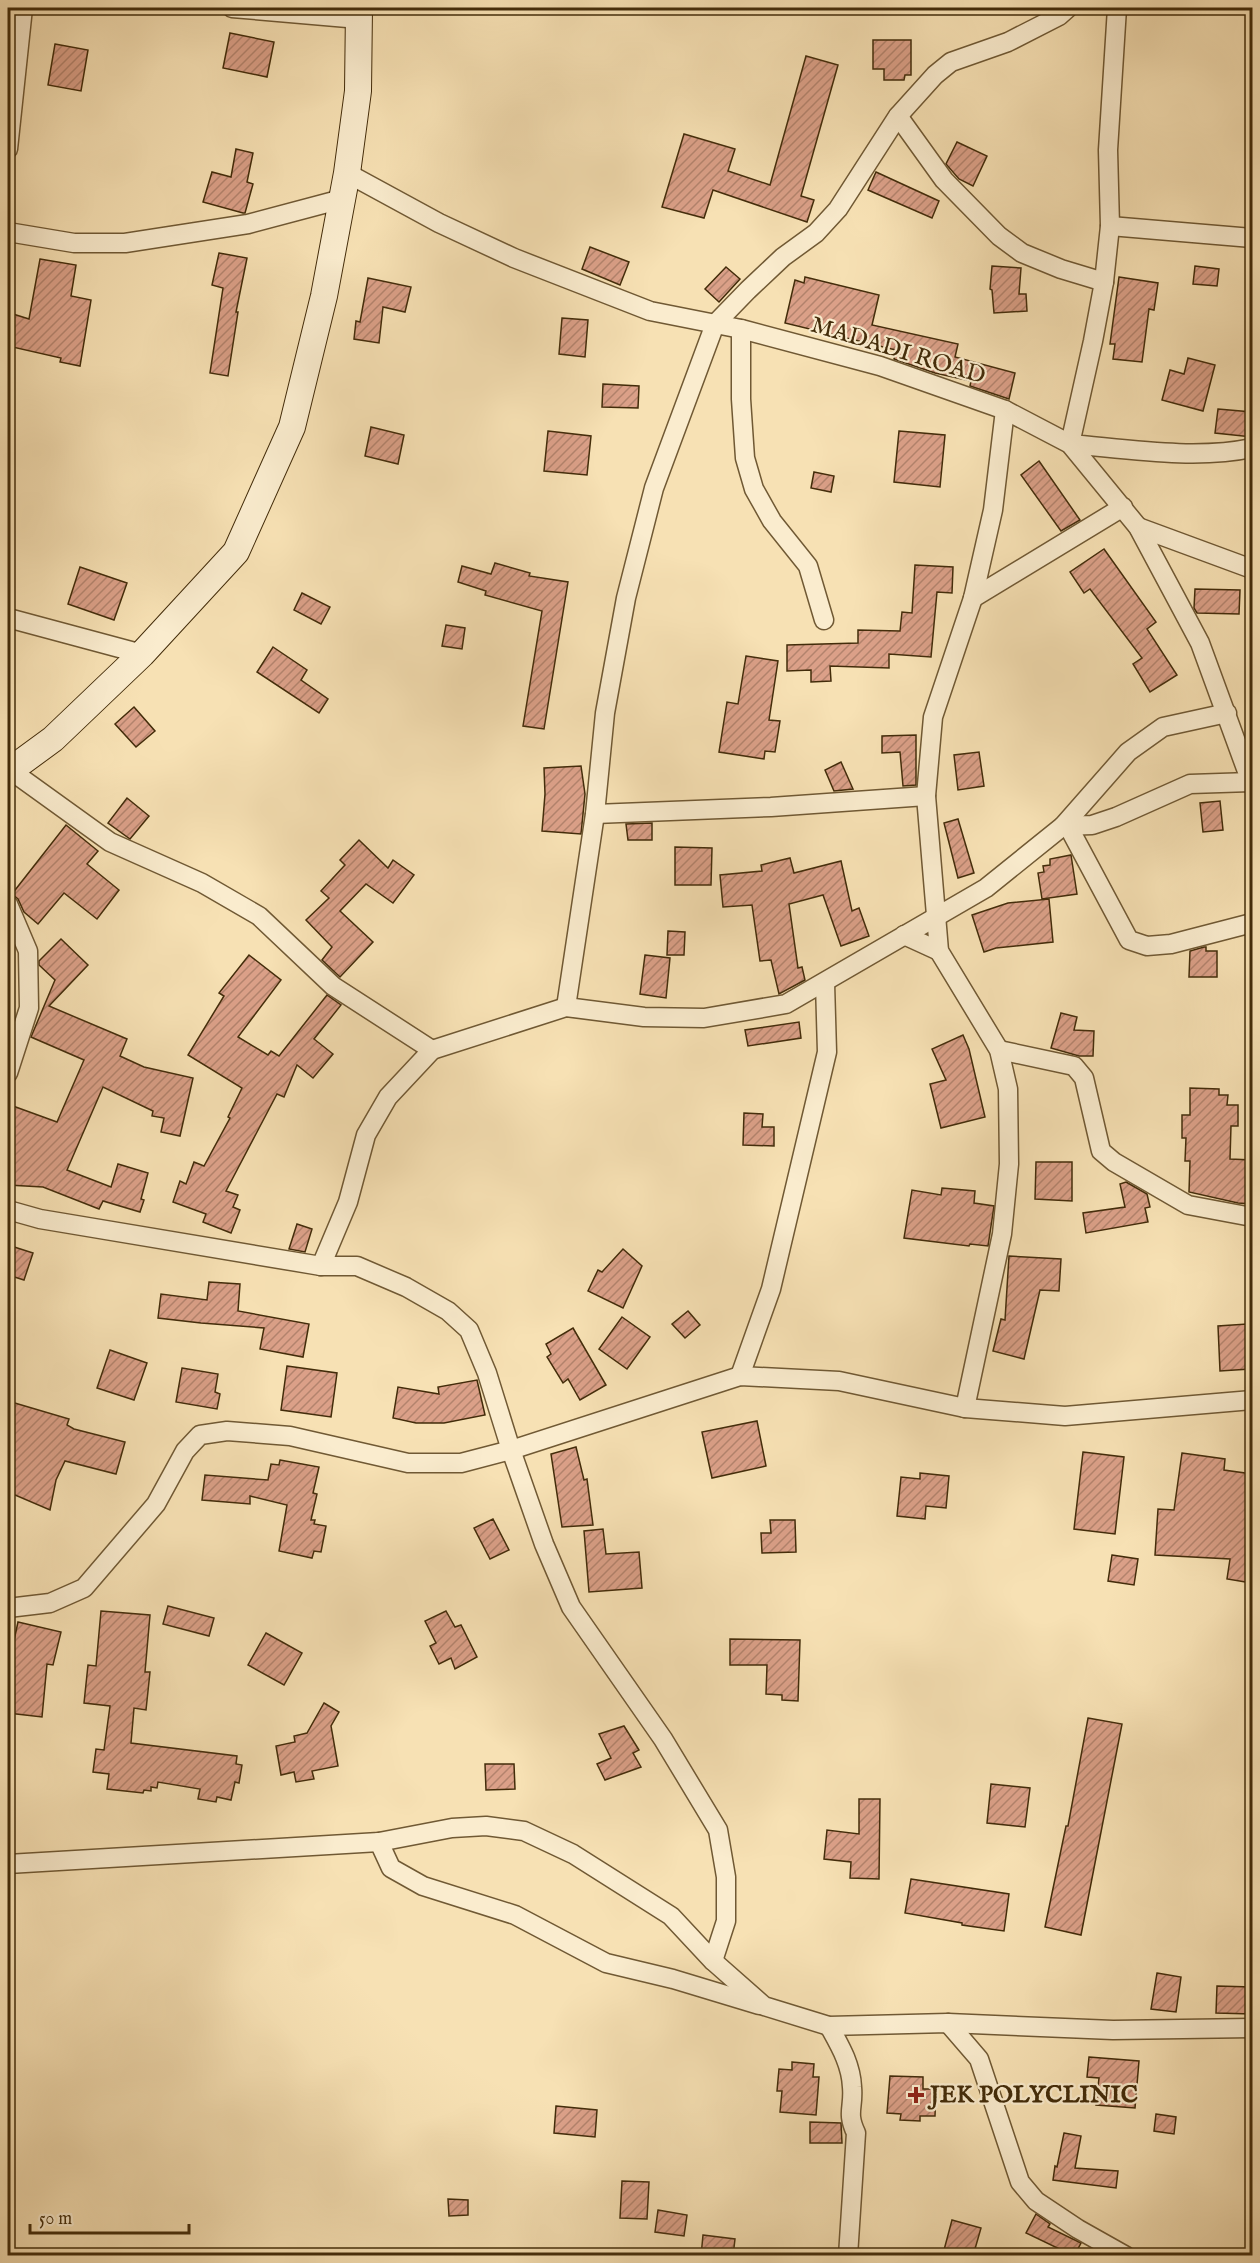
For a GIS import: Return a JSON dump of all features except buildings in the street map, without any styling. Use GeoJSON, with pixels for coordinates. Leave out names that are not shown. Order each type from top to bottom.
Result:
{"type":"FeatureCollection","features":[{"type":"Feature","properties":{"kind":"main road"},"geometry":{"type":"LineString","coordinates":[[9,771],[52,739],[142,654],[236,552],[292,428],[324,296],[347,173],[358,92],[359,14]]}},
{"type":"Feature","properties":{"kind":"street"},"geometry":{"type":"LineString","coordinates":[[8,149],[23,8]]}},
{"type":"Feature","properties":{"kind":"street"},"geometry":{"type":"LineString","coordinates":[[232,8],[359,14]]}},
{"type":"Feature","properties":{"kind":"street"},"geometry":{"type":"LineString","coordinates":[[566,1006],[595,814],[605,713],[626,598],[654,488],[715,324],[783,257],[816,233],[838,209],[898,116],[935,75],[951,62],[1008,42],[1059,16],[1068,8]]}},
{"type":"Feature","properties":{"kind":"street"},"geometry":{"type":"LineString","coordinates":[[1118,8],[1107,150],[1110,226],[1104,282],[1070,444],[1154,451],[1231,452],[1252,448]]}},
{"type":"Feature","properties":{"kind":"street"},"geometry":{"type":"LineString","coordinates":[[898,116],[945,180],[999,236],[1022,253],[1061,269],[1104,282]]}},
{"type":"Feature","properties":{"kind":"street","name":"MADADI ROAD"},"geometry":{"type":"LineString","coordinates":[[347,173],[439,223],[514,258],[651,311],[741,329],[880,366],[1005,410],[1070,444],[1138,527],[1200,643],[1252,783]]}},
{"type":"Feature","properties":{"kind":"street"},"geometry":{"type":"LineString","coordinates":[[8,232],[74,243],[125,243],[248,224],[342,200]]}},
{"type":"Feature","properties":{"kind":"street"},"geometry":{"type":"LineString","coordinates":[[1110,226],[1252,238]]}},
{"type":"Feature","properties":{"kind":"street"},"geometry":{"type":"LineString","coordinates":[[741,329],[741,399],[745,458],[754,489],[772,521],[808,566],[824,620]]}},
{"type":"Feature","properties":{"kind":"street"},"geometry":{"type":"LineString","coordinates":[[965,1408],[1002,1234],[1010,1164],[1008,1089],[999,1050],[939,951],[926,796],[933,717],[973,598],[993,510],[1005,410]]}},
{"type":"Feature","properties":{"kind":"street"},"geometry":{"type":"LineString","coordinates":[[973,598],[1123,507]]}},
{"type":"Feature","properties":{"kind":"street"},"geometry":{"type":"LineString","coordinates":[[1138,527],[1252,569]]}},
{"type":"Feature","properties":{"kind":"street"},"geometry":{"type":"LineString","coordinates":[[8,618],[142,654]]}},
{"type":"Feature","properties":{"kind":"street"},"geometry":{"type":"LineString","coordinates":[[321,1266],[348,1202],[366,1135],[388,1097],[432,1050],[566,1006],[644,1017],[704,1018],[786,1004],[986,888],[1065,826],[1128,752],[1163,727],[1227,713]]}},
{"type":"Feature","properties":{"kind":"street"},"geometry":{"type":"LineString","coordinates":[[9,771],[110,842],[202,883],[259,916],[333,986],[432,1050]]}},
{"type":"Feature","properties":{"kind":"street"},"geometry":{"type":"LineString","coordinates":[[1065,826],[1092,825],[1116,817],[1190,784],[1252,783]]}},
{"type":"Feature","properties":{"kind":"street"},"geometry":{"type":"LineString","coordinates":[[595,814],[771,807],[926,796]]}},
{"type":"Feature","properties":{"kind":"street"},"geometry":{"type":"LineString","coordinates":[[1065,826],[1129,940],[1147,946],[1171,944],[1252,923]]}},
{"type":"Feature","properties":{"kind":"street"},"geometry":{"type":"LineString","coordinates":[[8,904],[28,951],[29,1008],[8,1073]]}},
{"type":"Feature","properties":{"kind":"street"},"geometry":{"type":"LineString","coordinates":[[904,935],[939,951]]}},
{"type":"Feature","properties":{"kind":"street"},"geometry":{"type":"LineString","coordinates":[[740,1376],[771,1289],[827,1052],[825,983]]}},
{"type":"Feature","properties":{"kind":"street"},"geometry":{"type":"LineString","coordinates":[[999,1050],[1074,1066],[1084,1078],[1101,1151],[1114,1162],[1188,1205],[1252,1217]]}},
{"type":"Feature","properties":{"kind":"street"},"geometry":{"type":"LineString","coordinates":[[8,1210],[40,1219],[321,1266],[357,1266],[406,1287],[448,1311],[469,1330],[487,1373],[543,1544],[571,1607],[663,1739],[718,1830],[726,1876],[726,1921],[713,1961]]}},
{"type":"Feature","properties":{"kind":"street"},"geometry":{"type":"LineString","coordinates":[[8,1608],[50,1603],[84,1588],[156,1504],[185,1451],[200,1436],[227,1431],[290,1436],[408,1463],[461,1463],[511,1450],[740,1376],[839,1381],[965,1408],[1065,1416],[1252,1400]]}},
{"type":"Feature","properties":{"kind":"street"},"geometry":{"type":"LineString","coordinates":[[8,1864],[379,1842],[452,1828],[486,1826],[524,1831],[573,1854],[671,1916],[713,1961],[764,2006]]}},
{"type":"Feature","properties":{"kind":"street"},"geometry":{"type":"LineString","coordinates":[[379,1842],[391,1868],[423,1886],[515,1915],[606,1963],[673,1979],[829,2026],[948,2023],[1113,2030],[1252,2028]]}},
{"type":"Feature","properties":{"kind":"street"},"geometry":{"type":"LineString","coordinates":[[948,2023],[979,2059],[1020,2182],[1036,2201],[1078,2229],[1126,2256]]}},
{"type":"Feature","properties":{"kind":"street"},"geometry":{"type":"LineString","coordinates":[[829,2026],[848,2061],[853,2088],[850,2120],[856,2133],[848,2256]]}},
{"type":"Feature","properties":{"kind":"place","name":"JEK POLYCLINIC"},"geometry":{"type":"Point","coordinates":[916,2095]}}]}
